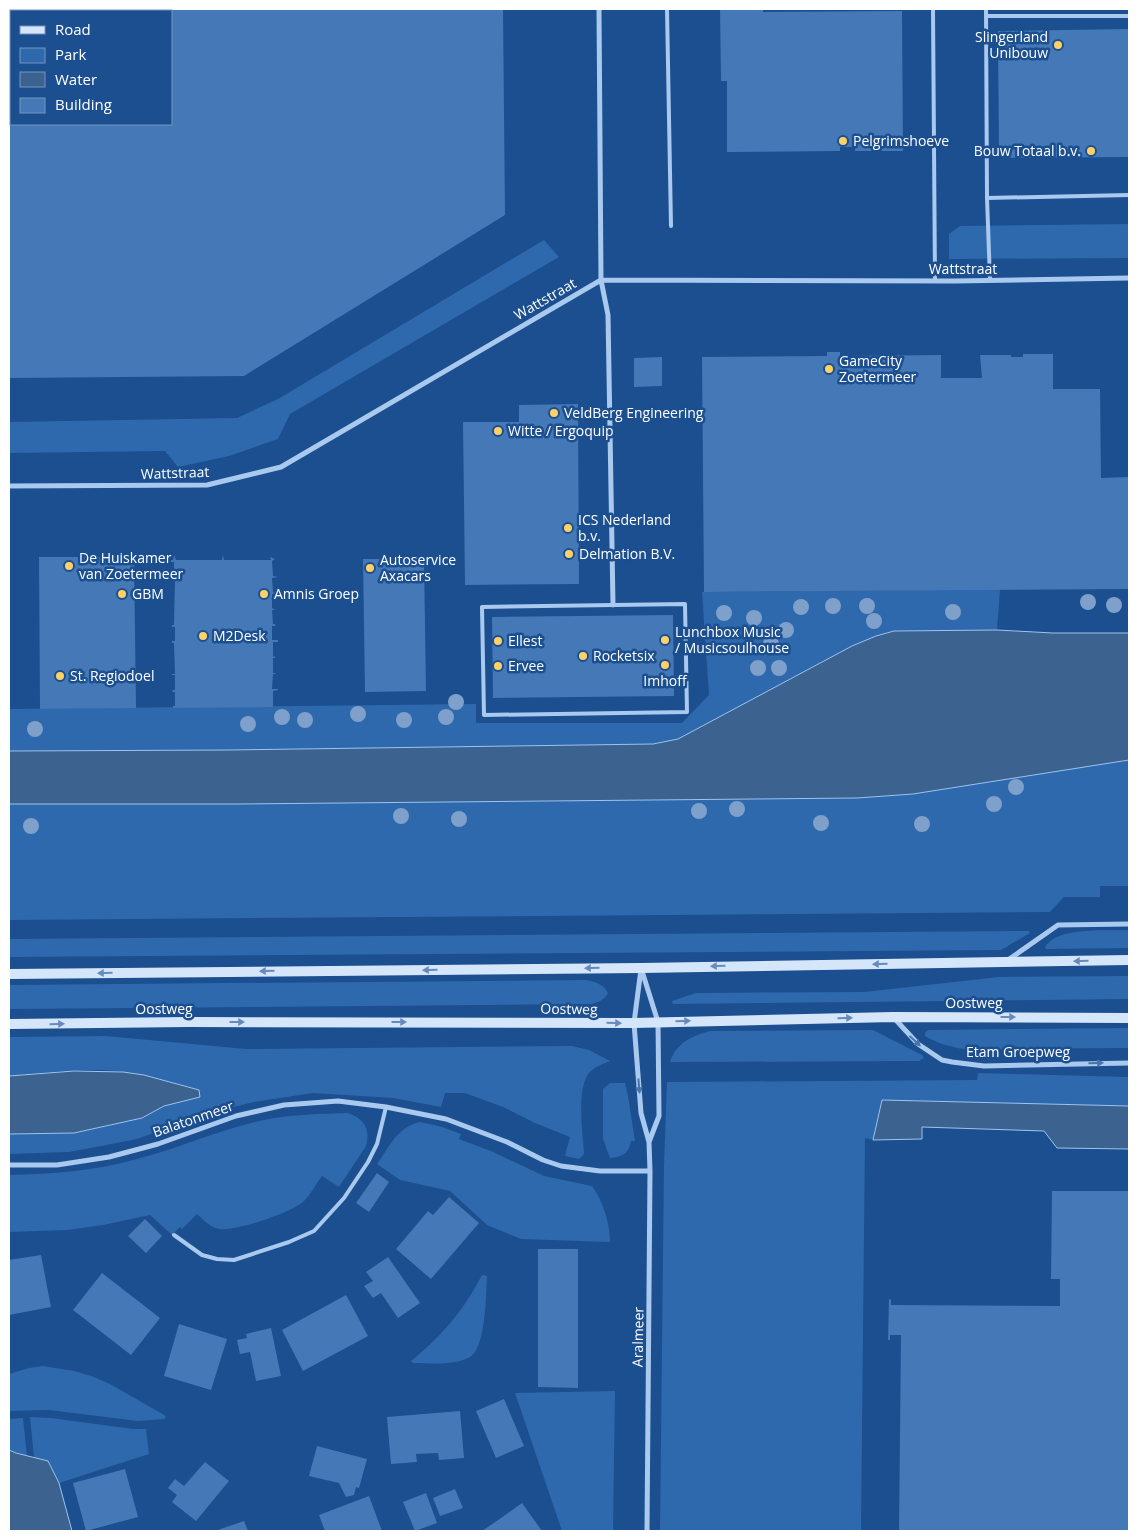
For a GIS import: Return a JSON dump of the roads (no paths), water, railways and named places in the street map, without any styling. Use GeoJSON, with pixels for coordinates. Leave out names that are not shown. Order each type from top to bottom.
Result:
{"type":"FeatureCollection","features":[{"type":"Feature","properties":{"kind":"main road"},"geometry":{"type":"LineString","coordinates":[[9,974],[641,968],[1129,960]]}},
{"type":"Feature","properties":{"kind":"main road","name":"Oostweg"},"geometry":{"type":"LineString","coordinates":[[9,1024],[237,1022],[634,1023],[892,1017],[1129,1018]]}},
{"type":"Feature","properties":{"kind":"street"},"geometry":{"type":"LineString","coordinates":[[599,9],[601,280],[608,316],[613,605]]}},
{"type":"Feature","properties":{"kind":"street","name":"Wattstraat"},"geometry":{"type":"LineString","coordinates":[[9,486],[207,485],[281,466],[601,280],[1129,278]]}},
{"type":"Feature","properties":{"kind":"street"},"geometry":{"type":"LineString","coordinates":[[1006,962],[1058,925],[1129,924]]}},
{"type":"Feature","properties":{"kind":"street","name":"Aralmeer"},"geometry":{"type":"LineString","coordinates":[[641,968],[658,1022],[659,1116],[649,1142]]}},
{"type":"Feature","properties":{"kind":"street","name":"Aralmeer"},"geometry":{"type":"LineString","coordinates":[[641,968],[634,1023],[641,1112],[649,1142],[650,1170],[647,1531]]}},
{"type":"Feature","properties":{"kind":"street","name":"Etam Groepweg"},"geometry":{"type":"LineString","coordinates":[[892,1017],[918,1044],[942,1060],[952,1062],[984,1066],[1129,1063]]}},
{"type":"Feature","properties":{"kind":"street","name":"Balatonmeer"},"geometry":{"type":"LineString","coordinates":[[9,1165],[57,1165],[109,1157],[158,1144],[236,1116],[284,1105],[338,1101],[386,1107],[446,1119],[507,1142],[543,1160],[562,1166],[600,1170],[650,1170]]}},
{"type":"Feature","properties":{"kind":"lane"},"geometry":{"type":"LineString","coordinates":[[666,9],[671,226]]}},
{"type":"Feature","properties":{"kind":"lane"},"geometry":{"type":"LineString","coordinates":[[933,9],[935,280]]}},
{"type":"Feature","properties":{"kind":"lane"},"geometry":{"type":"LineString","coordinates":[[986,9],[987,198],[990,280]]}},
{"type":"Feature","properties":{"kind":"lane"},"geometry":{"type":"LineString","coordinates":[[986,16],[1129,16]]}},
{"type":"Feature","properties":{"kind":"lane"},"geometry":{"type":"LineString","coordinates":[[987,198],[1129,195]]}},
{"type":"Feature","properties":{"kind":"lane"},"geometry":{"type":"LineString","coordinates":[[685,604],[687,712],[484,715],[482,606],[613,605],[685,604]]}},
{"type":"Feature","properties":{"kind":"lane"},"geometry":{"type":"LineString","coordinates":[[174,1235],[202,1256],[234,1260],[289,1242],[314,1231],[344,1198],[368,1162],[377,1144],[386,1107]]}},
{"type":"Feature","properties":{"kind":"water"},"geometry":{"type":"Polygon","coordinates":[[[997,630],[1053,633],[1129,633],[1129,760],[913,794],[857,798],[240,804],[9,804],[9,751],[653,744],[678,739],[852,646],[876,636],[894,631],[997,630]]]}},
{"type":"Feature","properties":{"kind":"water"},"geometry":{"type":"Polygon","coordinates":[[[74,1071],[123,1072],[144,1075],[199,1090],[200,1097],[164,1106],[142,1118],[74,1133],[9,1134],[9,1076],[74,1071]]]}},
{"type":"Feature","properties":{"kind":"water"},"geometry":{"type":"Polygon","coordinates":[[[882,1100],[1129,1106],[1129,1149],[1057,1148],[1044,1131],[922,1127],[922,1139],[873,1140],[882,1100]]]}},
{"type":"Feature","properties":{"kind":"water"},"geometry":{"type":"Polygon","coordinates":[[[9,1450],[48,1461],[59,1483],[72,1531],[9,1531],[9,1450]]]}},
{"type":"Feature","properties":{"kind":"place","name":"Slingerland Unibouw"},"geometry":{"type":"Point","coordinates":[1058,45]}},
{"type":"Feature","properties":{"kind":"place","name":"Pelgrimshoeve"},"geometry":{"type":"Point","coordinates":[843,141]}},
{"type":"Feature","properties":{"kind":"place","name":"Bouw Totaal b.v."},"geometry":{"type":"Point","coordinates":[1091,151]}},
{"type":"Feature","properties":{"kind":"place","name":"GameCity Zoetermeer"},"geometry":{"type":"Point","coordinates":[829,369]}},
{"type":"Feature","properties":{"kind":"place","name":"VeldBerg Engineering"},"geometry":{"type":"Point","coordinates":[554,413]}},
{"type":"Feature","properties":{"kind":"place","name":"Witte / Ergoquip"},"geometry":{"type":"Point","coordinates":[498,431]}},
{"type":"Feature","properties":{"kind":"place","name":"ICS Nederland b.v."},"geometry":{"type":"Point","coordinates":[568,528]}},
{"type":"Feature","properties":{"kind":"place","name":"Delmation B.V."},"geometry":{"type":"Point","coordinates":[569,554]}},
{"type":"Feature","properties":{"kind":"place","name":"De Huiskamer van Zoetermeer"},"geometry":{"type":"Point","coordinates":[69,566]}},
{"type":"Feature","properties":{"kind":"place","name":"Autoservice Axacars"},"geometry":{"type":"Point","coordinates":[370,568]}},
{"type":"Feature","properties":{"kind":"place","name":"GBM"},"geometry":{"type":"Point","coordinates":[122,594]}},
{"type":"Feature","properties":{"kind":"place","name":"Amnis Groep"},"geometry":{"type":"Point","coordinates":[264,594]}},
{"type":"Feature","properties":{"kind":"place","name":"M2Desk"},"geometry":{"type":"Point","coordinates":[203,636]}},
{"type":"Feature","properties":{"kind":"place","name":"Lunchbox Music / Musicsoulhouse"},"geometry":{"type":"Point","coordinates":[665,640]}},
{"type":"Feature","properties":{"kind":"place","name":"Ellest"},"geometry":{"type":"Point","coordinates":[498,641]}},
{"type":"Feature","properties":{"kind":"place","name":"Rocketsix"},"geometry":{"type":"Point","coordinates":[583,656]}},
{"type":"Feature","properties":{"kind":"place","name":"Imhoff"},"geometry":{"type":"Point","coordinates":[665,665]}},
{"type":"Feature","properties":{"kind":"place","name":"Ervee"},"geometry":{"type":"Point","coordinates":[498,666]}},
{"type":"Feature","properties":{"kind":"place","name":"St. Regiodoel"},"geometry":{"type":"Point","coordinates":[60,676]}}]}
